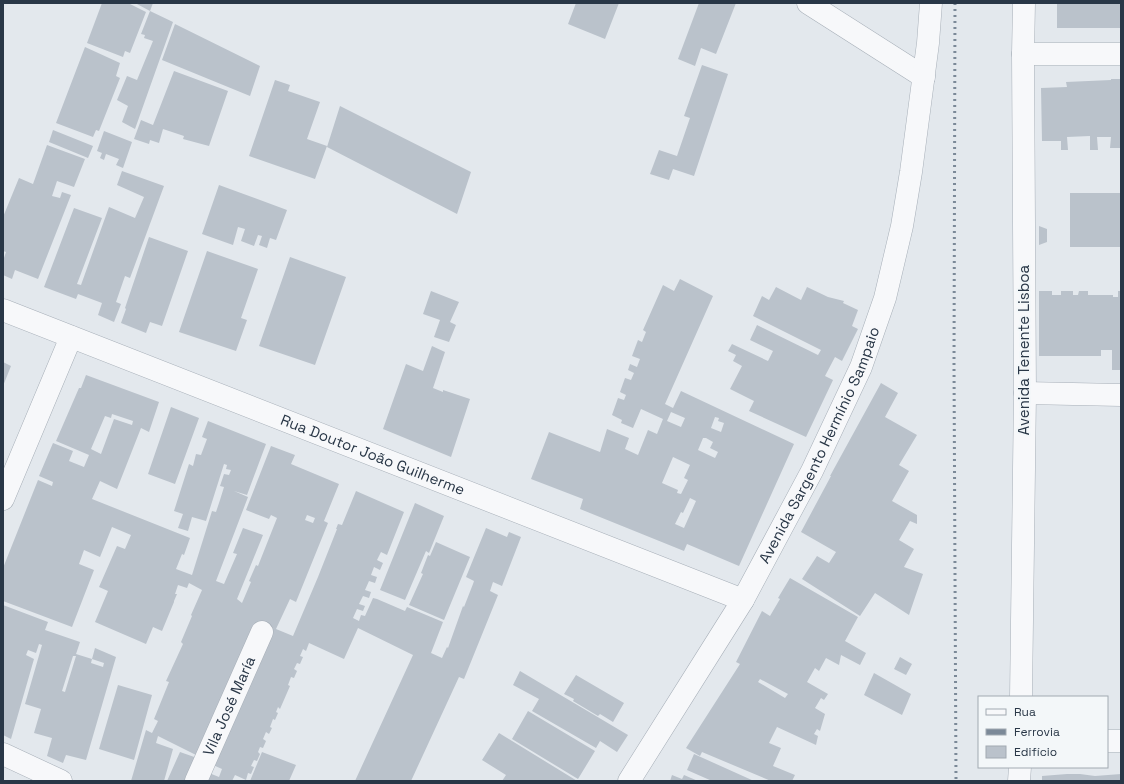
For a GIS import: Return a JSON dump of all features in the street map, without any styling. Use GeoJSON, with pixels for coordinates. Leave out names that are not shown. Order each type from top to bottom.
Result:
{"type":"FeatureCollection","features":[{"type":"Feature","properties":{"kind":"street"},"geometry":{"type":"LineString","coordinates":[[808,3],[924,77]]}},
{"type":"Feature","properties":{"kind":"street","name":"Avenida Sargento Hermínio Sampaio"},"geometry":{"type":"LineString","coordinates":[[629,781],[743,600],[812,470],[864,360],[885,298],[902,226],[924,77],[931,3]]}},
{"type":"Feature","properties":{"kind":"street","name":"Avenida Tenente Lisboa"},"geometry":{"type":"LineString","coordinates":[[1021,696],[1025,393],[1024,3]]}},
{"type":"Feature","properties":{"kind":"street"},"geometry":{"type":"LineString","coordinates":[[1023,54],[1121,54]]}},
{"type":"Feature","properties":{"kind":"street","name":"Rua Doutor João Guilherme"},"geometry":{"type":"LineString","coordinates":[[3,310],[743,600]]}},
{"type":"Feature","properties":{"kind":"street"},"geometry":{"type":"LineString","coordinates":[[3,499],[71,337]]}},
{"type":"Feature","properties":{"kind":"street"},"geometry":{"type":"LineString","coordinates":[[1025,393],[1121,394]]}},
{"type":"Feature","properties":{"kind":"street","name":"Vila José María"},"geometry":{"type":"LineString","coordinates":[[196,781],[262,632]]}},
{"type":"Feature","properties":{"kind":"street"},"geometry":{"type":"LineString","coordinates":[[1108,741],[1121,741]]}},
{"type":"Feature","properties":{"kind":"street"},"geometry":{"type":"LineString","coordinates":[[3,754],[61,781]]}},
{"type":"Feature","properties":{"kind":"street"},"geometry":{"type":"LineString","coordinates":[[1020,768],[1020,781]]}},
{"type":"Feature","properties":{"kind":"building"},"geometry":{"type":"Polygon","coordinates":[[[102,3],[131,3],[130,4],[146,12],[130,53],[125,51],[123,57],[87,43],[102,3]]]}},
{"type":"Feature","properties":{"kind":"building"},"geometry":{"type":"Polygon","coordinates":[[[135,3],[153,3],[150,11],[135,3]]]}},
{"type":"Feature","properties":{"kind":"building"},"geometry":{"type":"Polygon","coordinates":[[[576,3],[619,3],[605,39],[568,24],[576,3]]]}},
{"type":"Feature","properties":{"kind":"building"},"geometry":{"type":"Polygon","coordinates":[[[699,3],[736,3],[716,54],[701,48],[695,66],[678,59],[699,3]]]}},
{"type":"Feature","properties":{"kind":"building"},"geometry":{"type":"Polygon","coordinates":[[[1057,3],[1121,3],[1121,28],[1057,28],[1057,3]]]}},
{"type":"Feature","properties":{"kind":"building"},"geometry":{"type":"Polygon","coordinates":[[[150,11],[173,22],[135,129],[122,122],[128,106],[117,100],[127,76],[137,80],[153,41],[144,38],[145,35],[141,34],[150,11]]]}},
{"type":"Feature","properties":{"kind":"building"},"geometry":{"type":"Polygon","coordinates":[[[175,24],[260,66],[250,96],[162,60],[175,24]]]}},
{"type":"Feature","properties":{"kind":"building"},"geometry":{"type":"Polygon","coordinates":[[[85,47],[120,63],[116,76],[120,78],[99,131],[96,130],[93,137],[56,123],[85,47]]]}},
{"type":"Feature","properties":{"kind":"building"},"geometry":{"type":"Polygon","coordinates":[[[702,65],[728,74],[694,176],[673,169],[669,180],[650,174],[659,150],[677,156],[690,118],[684,116],[702,65]]]}},
{"type":"Feature","properties":{"kind":"building"},"geometry":{"type":"Polygon","coordinates":[[[174,71],[228,91],[209,146],[183,139],[184,136],[163,129],[159,143],[150,140],[149,144],[134,139],[141,120],[153,125],[174,71]]]}},
{"type":"Feature","properties":{"kind":"building"},"geometry":{"type":"Polygon","coordinates":[[[1121,79],[1121,148],[1110,148],[1111,137],[1097,137],[1098,150],[1090,150],[1090,136],[1067,137],[1068,150],[1061,150],[1061,141],[1042,141],[1041,88],[1067,87],[1066,82],[1121,79]]]}},
{"type":"Feature","properties":{"kind":"building"},"geometry":{"type":"Polygon","coordinates":[[[275,80],[290,85],[288,91],[320,102],[307,139],[327,146],[315,179],[249,156],[275,80]]]}},
{"type":"Feature","properties":{"kind":"building"},"geometry":{"type":"Polygon","coordinates":[[[340,106],[471,172],[457,214],[327,147],[340,106]]]}},
{"type":"Feature","properties":{"kind":"building"},"geometry":{"type":"Polygon","coordinates":[[[53,130],[93,146],[88,158],[49,142],[53,130]]]}},
{"type":"Feature","properties":{"kind":"building"},"geometry":{"type":"Polygon","coordinates":[[[104,131],[132,142],[123,168],[116,165],[119,159],[106,154],[104,160],[100,158],[102,153],[97,151],[104,131]]]}},
{"type":"Feature","properties":{"kind":"building"},"geometry":{"type":"Polygon","coordinates":[[[47,145],[85,159],[74,187],[57,181],[52,196],[60,198],[62,192],[71,195],[38,279],[15,270],[12,279],[3,275],[3,261],[6,252],[3,251],[3,217],[19,178],[33,184],[47,145]]]}},
{"type":"Feature","properties":{"kind":"building"},"geometry":{"type":"Polygon","coordinates":[[[122,171],[164,186],[130,278],[125,276],[116,302],[121,304],[114,322],[98,315],[102,303],[78,294],[76,299],[44,287],[74,208],[102,218],[77,284],[81,285],[109,207],[135,218],[144,197],[117,185],[122,171]]]}},
{"type":"Feature","properties":{"kind":"building"},"geometry":{"type":"Polygon","coordinates":[[[219,185],[287,210],[276,240],[270,238],[267,248],[259,245],[262,236],[258,235],[254,246],[241,241],[245,229],[238,227],[233,245],[202,234],[219,185]]]}},
{"type":"Feature","properties":{"kind":"building"},"geometry":{"type":"Polygon","coordinates":[[[1070,193],[1121,193],[1121,247],[1070,247],[1070,193]]]}},
{"type":"Feature","properties":{"kind":"building"},"geometry":{"type":"Polygon","coordinates":[[[1039,226],[1047,229],[1047,242],[1039,245],[1039,226]]]}},
{"type":"Feature","properties":{"kind":"building"},"geometry":{"type":"Polygon","coordinates":[[[149,237],[188,251],[162,326],[150,322],[146,333],[121,323],[149,237]]]}},
{"type":"Feature","properties":{"kind":"building"},"geometry":{"type":"Polygon","coordinates":[[[207,251],[258,269],[241,318],[247,320],[236,351],[179,332],[207,251]]]}},
{"type":"Feature","properties":{"kind":"building"},"geometry":{"type":"Polygon","coordinates":[[[290,257],[346,277],[315,365],[259,346],[290,257]]]}},
{"type":"Feature","properties":{"kind":"building"},"geometry":{"type":"Polygon","coordinates":[[[680,279],[713,296],[665,404],[673,408],[681,391],[794,444],[739,566],[687,544],[684,551],[580,509],[583,499],[531,479],[549,432],[600,452],[607,429],[629,438],[625,449],[638,455],[648,430],[657,434],[663,419],[641,409],[633,428],[621,423],[622,420],[612,415],[618,398],[624,400],[626,395],[620,392],[625,378],[631,380],[634,373],[628,370],[630,364],[637,367],[640,359],[632,356],[638,340],[642,342],[646,332],[643,330],[663,285],[674,291],[680,279]],[[671,412],[667,421],[681,427],[685,418],[671,412]],[[715,417],[711,428],[721,432],[724,423],[718,421],[719,418],[715,417]],[[703,438],[698,450],[715,458],[718,452],[710,448],[713,442],[706,438],[703,438]],[[673,457],[662,483],[678,490],[677,493],[681,494],[688,480],[684,478],[690,465],[673,457]],[[690,498],[683,513],[681,512],[675,524],[684,528],[696,501],[690,498]]]}},
{"type":"Feature","properties":{"kind":"building"},"geometry":{"type":"Polygon","coordinates":[[[776,287],[801,300],[807,287],[828,297],[844,301],[843,303],[858,310],[852,326],[858,329],[842,361],[835,357],[825,376],[833,380],[806,437],[749,411],[754,401],[730,389],[742,366],[733,361],[736,355],[728,351],[732,344],[768,361],[773,351],[750,340],[757,325],[818,355],[821,350],[753,316],[762,296],[769,300],[776,287]]]}},
{"type":"Feature","properties":{"kind":"building"},"geometry":{"type":"Polygon","coordinates":[[[431,291],[459,302],[450,322],[456,325],[449,342],[434,337],[440,320],[423,314],[431,291]]]}},
{"type":"Feature","properties":{"kind":"building"},"geometry":{"type":"Polygon","coordinates":[[[1039,291],[1052,291],[1052,295],[1061,295],[1061,291],[1073,291],[1073,295],[1078,295],[1079,291],[1088,291],[1088,295],[1113,295],[1113,297],[1118,297],[1118,291],[1121,291],[1121,370],[1112,370],[1112,350],[1101,350],[1101,356],[1039,356],[1039,291]]]}},
{"type":"Feature","properties":{"kind":"building"},"geometry":{"type":"Polygon","coordinates":[[[432,346],[445,352],[433,388],[470,399],[451,457],[383,429],[406,364],[423,371],[432,346]]]}},
{"type":"Feature","properties":{"kind":"building"},"geometry":{"type":"Polygon","coordinates":[[[3,362],[11,366],[3,386],[3,362]]]}},
{"type":"Feature","properties":{"kind":"building"},"geometry":{"type":"Polygon","coordinates":[[[86,375],[159,402],[149,432],[141,428],[117,489],[100,481],[92,499],[190,538],[184,555],[182,554],[176,569],[192,575],[212,511],[216,512],[220,500],[224,487],[220,486],[224,474],[229,475],[231,470],[226,469],[227,465],[224,464],[206,521],[192,517],[188,531],[178,528],[183,514],[174,511],[189,464],[193,466],[196,454],[201,455],[207,439],[202,437],[208,421],[266,444],[247,495],[234,491],[248,497],[216,581],[224,584],[237,554],[233,553],[243,528],[263,535],[237,599],[242,603],[251,582],[249,581],[256,565],[258,566],[277,518],[271,515],[269,519],[246,510],[271,446],[295,455],[291,464],[339,484],[324,521],[328,523],[296,602],[290,599],[276,629],[293,636],[318,577],[338,524],[342,525],[356,491],[404,512],[387,555],[381,552],[377,560],[383,563],[380,570],[374,567],[371,575],[377,577],[375,583],[369,581],[365,590],[371,592],[369,598],[363,596],[359,604],[365,606],[363,611],[357,609],[353,618],[359,621],[361,615],[365,616],[373,598],[405,611],[407,607],[443,622],[431,653],[442,658],[447,647],[448,648],[463,606],[464,607],[473,584],[474,581],[466,577],[486,528],[507,537],[509,532],[521,537],[502,586],[493,582],[490,591],[498,595],[464,679],[459,677],[411,781],[355,781],[413,655],[358,628],[344,659],[309,643],[306,651],[303,649],[300,656],[303,657],[300,664],[297,663],[294,669],[297,671],[294,678],[291,677],[288,685],[290,686],[280,709],[278,707],[276,712],[278,713],[275,720],[273,719],[270,727],[272,728],[269,734],[266,732],[263,739],[266,741],[263,748],[260,747],[258,752],[260,754],[257,761],[254,760],[251,766],[254,767],[251,774],[248,773],[246,780],[235,775],[232,781],[206,781],[209,773],[219,777],[222,769],[213,765],[271,627],[259,621],[200,757],[158,736],[156,743],[173,749],[164,781],[131,781],[146,730],[152,733],[158,721],[154,719],[169,682],[166,681],[183,644],[181,642],[202,590],[189,583],[187,588],[178,585],[175,594],[177,594],[162,631],[153,627],[146,644],[95,622],[108,591],[99,587],[117,546],[125,549],[131,535],[112,527],[100,557],[84,550],[79,564],[94,570],[72,627],[3,601],[3,568],[38,480],[52,486],[53,482],[39,476],[53,443],[73,451],[69,461],[84,467],[89,455],[56,441],[79,388],[81,388],[86,375]],[[112,414],[111,418],[105,416],[91,449],[101,454],[114,419],[132,425],[133,421],[112,414]],[[307,515],[305,520],[313,523],[315,518],[307,515]]]}},
{"type":"Feature","properties":{"kind":"building"},"geometry":{"type":"Polygon","coordinates":[[[881,383],[898,393],[885,417],[917,435],[899,465],[909,471],[892,501],[917,515],[917,524],[910,521],[899,540],[914,549],[904,567],[923,574],[909,615],[875,593],[860,616],[802,579],[817,556],[829,563],[836,552],[801,532],[881,383]]]}},
{"type":"Feature","properties":{"kind":"building"},"geometry":{"type":"Polygon","coordinates":[[[171,407],[199,418],[175,484],[148,474],[171,407]]]}},
{"type":"Feature","properties":{"kind":"building"},"geometry":{"type":"Polygon","coordinates":[[[415,503],[444,516],[429,553],[426,551],[405,600],[380,590],[415,503]]]}},
{"type":"Feature","properties":{"kind":"building"},"geometry":{"type":"Polygon","coordinates":[[[436,542],[470,557],[444,620],[409,605],[423,574],[421,573],[428,555],[430,556],[436,542]]]}},
{"type":"Feature","properties":{"kind":"building"},"geometry":{"type":"Polygon","coordinates":[[[790,578],[858,617],[845,641],[866,653],[860,665],[841,655],[839,665],[826,658],[819,671],[815,668],[807,682],[828,694],[824,700],[821,698],[815,708],[825,714],[820,731],[817,729],[814,734],[818,736],[816,745],[777,727],[769,743],[781,748],[773,766],[795,775],[792,781],[771,781],[702,752],[700,756],[686,748],[740,664],[736,662],[762,611],[770,616],[780,599],[778,598],[790,578]],[[760,679],[758,682],[785,698],[788,694],[760,679]]]}},
{"type":"Feature","properties":{"kind":"building"},"geometry":{"type":"Polygon","coordinates":[[[3,605],[48,622],[45,630],[80,642],[76,654],[92,659],[95,648],[116,657],[86,760],[66,755],[63,763],[47,756],[52,738],[34,733],[41,709],[25,704],[42,645],[39,644],[36,653],[28,650],[26,655],[34,659],[11,739],[3,735],[3,605]],[[73,656],[62,691],[65,692],[76,656],[73,656]],[[92,659],[91,663],[103,667],[104,663],[92,659]]]}},
{"type":"Feature","properties":{"kind":"building"},"geometry":{"type":"Polygon","coordinates":[[[900,657],[912,664],[906,675],[894,669],[900,657]]]}},
{"type":"Feature","properties":{"kind":"building"},"geometry":{"type":"Polygon","coordinates":[[[520,671],[628,735],[617,752],[600,741],[596,748],[532,711],[539,699],[513,685],[520,671]]]}},
{"type":"Feature","properties":{"kind":"building"},"geometry":{"type":"Polygon","coordinates":[[[874,673],[911,694],[902,715],[864,695],[874,673]]]}},
{"type":"Feature","properties":{"kind":"building"},"geometry":{"type":"Polygon","coordinates":[[[576,675],[624,703],[613,722],[600,714],[598,716],[573,701],[574,699],[564,694],[576,675]]]}},
{"type":"Feature","properties":{"kind":"building"},"geometry":{"type":"Polygon","coordinates":[[[118,685],[152,695],[134,760],[99,749],[118,685]]]}},
{"type":"Feature","properties":{"kind":"building"},"geometry":{"type":"Polygon","coordinates":[[[528,711],[595,751],[578,779],[512,739],[528,711]]]}},
{"type":"Feature","properties":{"kind":"building"},"geometry":{"type":"Polygon","coordinates":[[[499,733],[577,781],[502,781],[506,775],[482,760],[499,733]]]}},
{"type":"Feature","properties":{"kind":"building"},"geometry":{"type":"Polygon","coordinates":[[[180,752],[200,759],[190,781],[167,781],[180,752]]]}},
{"type":"Feature","properties":{"kind":"building"},"geometry":{"type":"Polygon","coordinates":[[[262,752],[296,765],[289,781],[250,781],[262,752]]]}},
{"type":"Feature","properties":{"kind":"building"},"geometry":{"type":"Polygon","coordinates":[[[694,754],[754,781],[712,781],[687,770],[694,754]]]}},
{"type":"Feature","properties":{"kind":"building"},"geometry":{"type":"Polygon","coordinates":[[[1067,774],[1095,776],[1121,774],[1121,781],[1042,781],[1042,776],[1067,774]]]}},
{"type":"Feature","properties":{"kind":"building"},"geometry":{"type":"Polygon","coordinates":[[[672,775],[682,779],[684,775],[698,781],[670,781],[672,775]]]}},
{"type":"Feature","properties":{"kind":"railway"},"geometry":{"type":"LineString","coordinates":[[955,3],[954,364],[956,781]]}}]}
